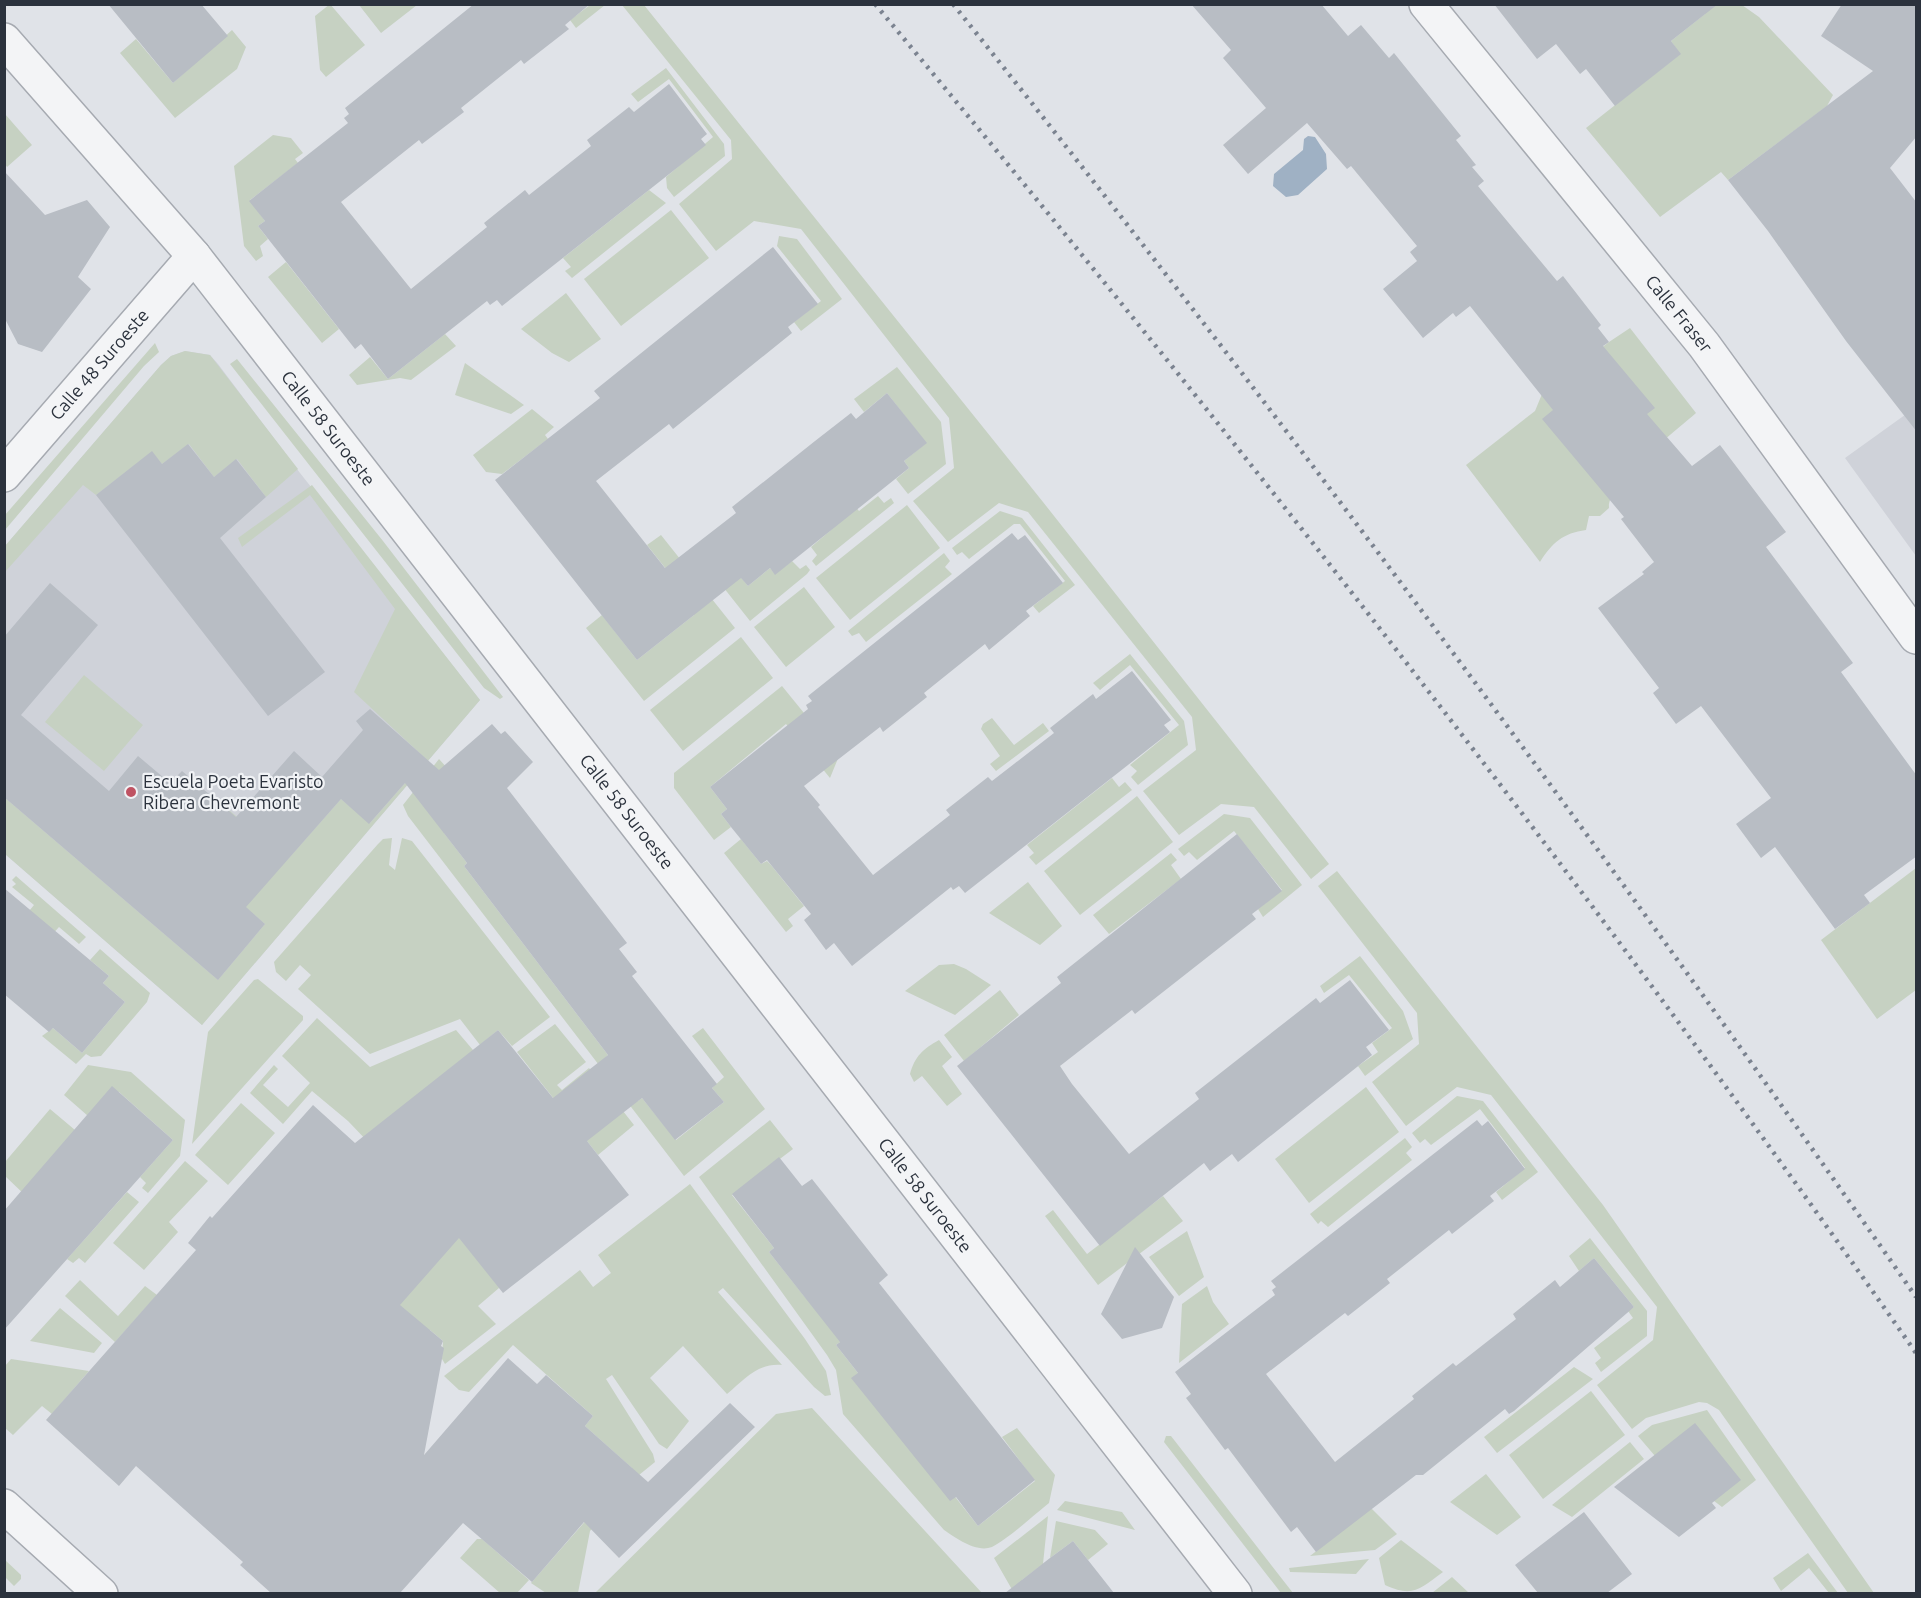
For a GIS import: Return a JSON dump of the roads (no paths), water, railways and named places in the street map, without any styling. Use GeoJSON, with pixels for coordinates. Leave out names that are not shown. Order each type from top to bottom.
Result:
{"type":"FeatureCollection","features":[{"type":"Feature","properties":{"kind":"street","name":"Calle Fraser"},"geometry":{"type":"LineString","coordinates":[[1426,4],[1704,345],[1917,637]]}},
{"type":"Feature","properties":{"kind":"street","name":"Calle 58 Suroeste"},"geometry":{"type":"LineString","coordinates":[[4,40],[194,256],[1235,1593]]}},
{"type":"Feature","properties":{"kind":"street","name":"Calle 48 Suroeste"},"geometry":{"type":"LineString","coordinates":[[4,475],[194,256]]}},
{"type":"Feature","properties":{"kind":"street"},"geometry":{"type":"LineString","coordinates":[[4,1506],[102,1593]]}},
{"type":"Feature","properties":{"kind":"water"},"geometry":{"type":"Polygon","coordinates":[[[1308,136],[1315,137],[1326,154],[1327,169],[1298,195],[1286,197],[1273,186],[1274,174],[1303,150],[1304,139],[1308,136]]]}},
{"type":"Feature","properties":{"kind":"railway"},"geometry":{"type":"LineString","coordinates":[[875,4],[1146,333],[1410,668],[1667,1007],[1793,1179],[1916,1353]]}},
{"type":"Feature","properties":{"kind":"railway"},"geometry":{"type":"LineString","coordinates":[[953,4],[1202,321],[1445,643],[1683,968],[1916,1297]]}},
{"type":"Feature","properties":{"kind":"place","name":"Escuela Poeta Evaristo Ribera Chevremont"},"geometry":{"type":"Point","coordinates":[131,792]}}]}
